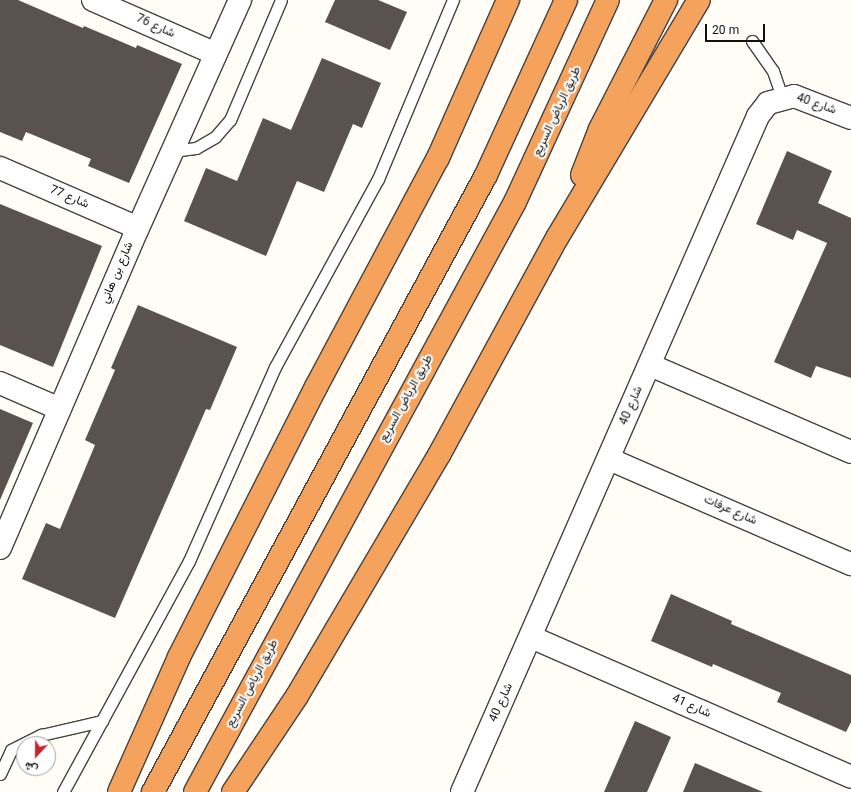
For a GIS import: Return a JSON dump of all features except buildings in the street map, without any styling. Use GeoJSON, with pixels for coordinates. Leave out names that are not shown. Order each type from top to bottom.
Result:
{"type":"FeatureCollection","features":[{"type":"Feature","properties":{"kind":"highway"},"geometry":{"type":"LineString","coordinates":[[153,792],[486,175],[544,53],[566,0]]}},
{"type":"Feature","properties":{"kind":"highway","name":"طريق الرياض السريع"},"geometry":{"type":"LineString","coordinates":[[195,792],[515,202],[608,0]]}},
{"type":"Feature","properties":{"kind":"highway"},"geometry":{"type":"LineString","coordinates":[[557,238],[600,129],[666,0]]}},
{"type":"Feature","properties":{"kind":"highway"},"geometry":{"type":"LineString","coordinates":[[233,792],[297,696],[439,455],[557,238],[699,0]]}},
{"type":"Feature","properties":{"kind":"highway"},"geometry":{"type":"LineString","coordinates":[[119,792],[179,657],[316,387],[438,158],[505,5]]}},
{"type":"Feature","properties":{"kind":"street","name":"شارع 76"},"geometry":{"type":"LineString","coordinates":[[93,0],[216,54]]}},
{"type":"Feature","properties":{"kind":"street","name":"شارع بن هاني"},"geometry":{"type":"LineString","coordinates":[[0,548],[138,228],[240,0]]}},
{"type":"Feature","properties":{"kind":"street","name":"شارع 40"},"geometry":{"type":"LineString","coordinates":[[462,792],[610,459],[758,116],[768,104],[782,97],[794,96],[809,100],[851,118]]}},
{"type":"Feature","properties":{"kind":"street","name":"شارع 77"},"geometry":{"type":"LineString","coordinates":[[0,168],[138,228]]}},
{"type":"Feature","properties":{"kind":"street"},"geometry":{"type":"LineString","coordinates":[[650,365],[851,452]]}},
{"type":"Feature","properties":{"kind":"street"},"geometry":{"type":"LineString","coordinates":[[0,384],[60,409]]}},
{"type":"Feature","properties":{"kind":"street","name":"شارع عرفات"},"geometry":{"type":"LineString","coordinates":[[610,459],[851,564]]}},
{"type":"Feature","properties":{"kind":"street","name":"شارع 41"},"geometry":{"type":"LineString","coordinates":[[531,637],[851,777]]}},
{"type":"Feature","properties":{"kind":"lane"},"geometry":{"type":"LineString","coordinates":[[172,151],[196,148],[215,137],[230,120],[281,0]]}},
{"type":"Feature","properties":{"kind":"lane"},"geometry":{"type":"LineString","coordinates":[[63,792],[189,561],[275,367],[378,179],[453,0]]}},
{"type":"Feature","properties":{"kind":"lane"},"geometry":{"type":"LineString","coordinates":[[752,41],[772,72],[782,97]]}},
{"type":"Feature","properties":{"kind":"lane"},"geometry":{"type":"LineString","coordinates":[[0,774],[11,750],[41,735],[102,721]]}}]}
